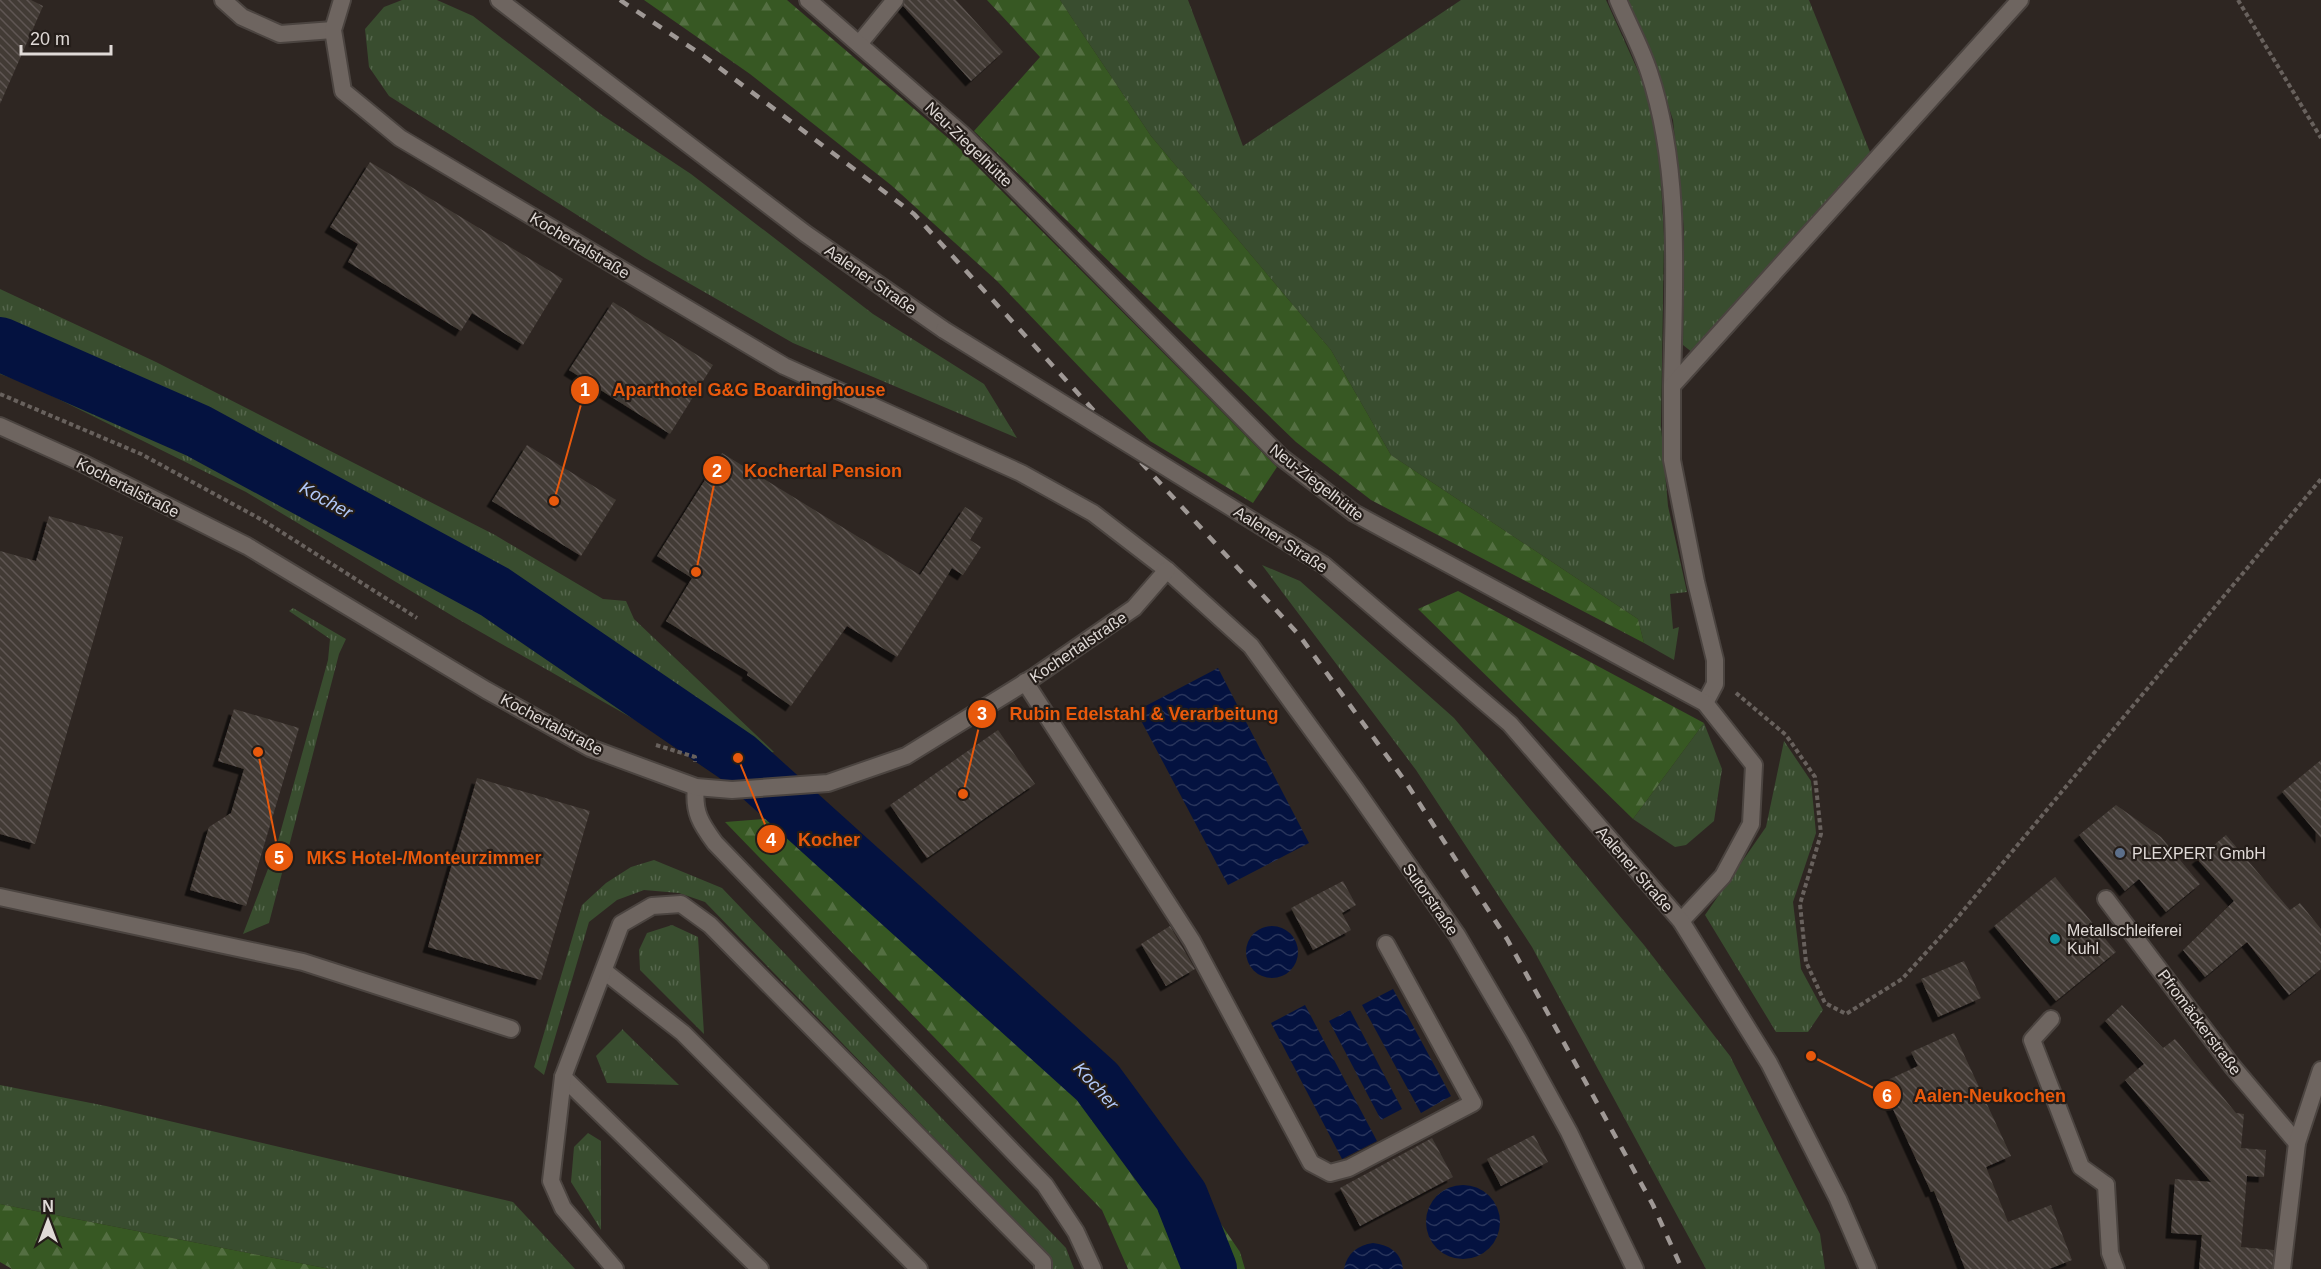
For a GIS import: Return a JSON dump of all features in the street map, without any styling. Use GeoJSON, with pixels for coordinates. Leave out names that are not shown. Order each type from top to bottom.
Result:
{"type":"FeatureCollection","features":[{"type":"Feature","properties":{"kind":"street"},"geometry":{"type":"LineString","coordinates":[[223,0],[242,17],[280,34],[333,30]]}},
{"type":"Feature","properties":{"kind":"street","name":"Kochertalstraße"},"geometry":{"type":"LineString","coordinates":[[0,426],[82,463],[247,546],[486,690],[590,748],[696,787],[732,790],[828,783],[906,756],[1025,682],[1134,608],[1167,570],[1093,513],[1021,473],[784,366],[400,138],[343,91],[333,30],[342,0]]}},
{"type":"Feature","properties":{"kind":"street","name":"Aalener Straße"},"geometry":{"type":"LineString","coordinates":[[499,0],[806,234],[944,330],[1324,565],[1510,724],[1681,921],[1769,1063],[1838,1199],[1868,1269]]}},
{"type":"Feature","properties":{"kind":"street","name":"Neu-Ziegelhütte"},"geometry":{"type":"LineString","coordinates":[[808,0],[962,134],[1281,457],[1354,513],[1705,703],[1754,765],[1751,824],[1723,876],[1681,921]]}},
{"type":"Feature","properties":{"kind":"street"},"geometry":{"type":"LineString","coordinates":[[859,44],[895,0]]}},
{"type":"Feature","properties":{"kind":"street"},"geometry":{"type":"LineString","coordinates":[[1618,0],[1649,71],[1670,168],[1674,292],[1672,460],[1696,582],[1715,660],[1715,684],[1705,703]]}},
{"type":"Feature","properties":{"kind":"street"},"geometry":{"type":"LineString","coordinates":[[1672,386],[2020,0]]}},
{"type":"Feature","properties":{"kind":"street","name":"Sutorstraße"},"geometry":{"type":"LineString","coordinates":[[1167,570],[1251,646],[1457,935],[1569,1132],[1635,1269]]}},
{"type":"Feature","properties":{"kind":"street"},"geometry":{"type":"LineString","coordinates":[[1025,682],[1192,941],[1311,1163],[1330,1173],[1350,1168],[1473,1103],[1386,944]]}},
{"type":"Feature","properties":{"kind":"street"},"geometry":{"type":"LineString","coordinates":[[696,787],[694,803],[699,822],[716,843],[1045,1185],[1076,1232],[1093,1269]]}},
{"type":"Feature","properties":{"kind":"street"},"geometry":{"type":"LineString","coordinates":[[0,897],[303,962],[511,1029]]}},
{"type":"Feature","properties":{"kind":"street","name":"Pfromäckerstraße"},"geometry":{"type":"LineString","coordinates":[[2106,899],[2232,1066],[2297,1143]]}},
{"type":"Feature","properties":{"kind":"street"},"geometry":{"type":"LineString","coordinates":[[615,1269],[563,1208],[551,1181],[563,1077],[621,924],[652,906],[681,904],[710,925],[735,950],[1043,1262],[1043,1269]]}},
{"type":"Feature","properties":{"kind":"street"},"geometry":{"type":"LineString","coordinates":[[604,971],[683,1034],[919,1269]]}},
{"type":"Feature","properties":{"kind":"street"},"geometry":{"type":"LineString","coordinates":[[2051,1019],[2032,1040],[2081,1167],[2106,1185],[2110,1253],[2116,1269]]}},
{"type":"Feature","properties":{"kind":"street"},"geometry":{"type":"LineString","coordinates":[[2282,1269],[2297,1143],[2321,1070]]}},
{"type":"Feature","properties":{"kind":"street"},"geometry":{"type":"LineString","coordinates":[[563,1077],[760,1269]]}},
{"type":"Feature","properties":{"kind":"path"},"geometry":{"type":"LineString","coordinates":[[2238,0],[2321,138]]}},
{"type":"Feature","properties":{"kind":"path"},"geometry":{"type":"LineString","coordinates":[[0,394],[141,454],[264,521],[420,620]]}},
{"type":"Feature","properties":{"kind":"path"},"geometry":{"type":"LineString","coordinates":[[1715,684],[1739,694],[1786,735],[1815,777],[1821,834],[1800,904],[1806,962],[1825,1004],[1846,1014],[1902,980],[1953,923],[2321,479]]}},
{"type":"Feature","properties":{"kind":"path"},"geometry":{"type":"LineString","coordinates":[[651,743],[695,757],[696,787]]}},
{"type":"Feature","properties":{"kind":"green space"},"geometry":{"type":"Polygon","coordinates":[[[402,0],[437,0],[473,16],[602,115],[691,174],[873,314],[984,384],[1017,438],[793,343],[645,258],[389,96],[369,67],[365,29],[384,7],[402,0]]]}},
{"type":"Feature","properties":{"kind":"green space"},"geometry":{"type":"Polygon","coordinates":[[[644,0],[787,0],[955,144],[1277,467],[1253,503],[1150,441],[997,281],[891,185],[750,74],[644,0]]]}},
{"type":"Feature","properties":{"kind":"green space"},"geometry":{"type":"Polygon","coordinates":[[[987,0],[1060,0],[1151,136],[1331,350],[1391,455],[1638,619],[1644,643],[1371,500],[1296,442],[974,131],[1040,57],[987,0]]]}},
{"type":"Feature","properties":{"kind":"green space"},"geometry":{"type":"Polygon","coordinates":[[[1060,0],[1188,0],[1243,146],[1461,0],[1606,0],[1643,82],[1659,145],[1664,237],[1661,426],[1668,506],[1687,592],[1670,594],[1673,629],[1679,627],[1674,660],[1644,643],[1638,619],[1391,455],[1331,350],[1151,136],[1060,0]]]}},
{"type":"Feature","properties":{"kind":"green space"},"geometry":{"type":"Polygon","coordinates":[[[1627,0],[1809,0],[1872,157],[1693,353],[1683,345],[1684,229],[1673,120],[1645,36],[1627,0]]]}},
{"type":"Feature","properties":{"kind":"green space"},"geometry":{"type":"Polygon","coordinates":[[[0,289],[156,362],[495,535],[603,599],[626,601],[634,619],[774,752],[752,756],[674,742],[456,618],[246,492],[28,384],[0,374],[0,289]]]}},
{"type":"Feature","properties":{"kind":"green space"},"geometry":{"type":"Polygon","coordinates":[[[1262,565],[1300,581],[1454,718],[1644,945],[1730,1056],[1820,1234],[1825,1269],[1706,1269],[1532,947],[1416,770],[1262,565]]]}},
{"type":"Feature","properties":{"kind":"green space"},"geometry":{"type":"Polygon","coordinates":[[[1458,591],[1704,723],[1633,819],[1418,609],[1458,591]]]}},
{"type":"Feature","properties":{"kind":"green space"},"geometry":{"type":"Polygon","coordinates":[[[293,608],[346,639],[339,654],[269,923],[243,934],[276,848],[328,660],[330,639],[289,611],[293,608]]]}},
{"type":"Feature","properties":{"kind":"green space"},"geometry":{"type":"Polygon","coordinates":[[[1704,723],[1722,769],[1714,821],[1686,845],[1675,847],[1633,819],[1704,723]]]}},
{"type":"Feature","properties":{"kind":"green space"},"geometry":{"type":"Polygon","coordinates":[[[1784,741],[1811,781],[1816,833],[1793,902],[1801,969],[1823,1010],[1808,1032],[1776,1032],[1705,915],[1766,827],[1784,741]]]}},
{"type":"Feature","properties":{"kind":"green space"},"geometry":{"type":"Polygon","coordinates":[[[827,814],[1125,1083],[1240,1252],[1245,1269],[1128,1269],[1102,1210],[725,822],[827,814]]]}},
{"type":"Feature","properties":{"kind":"green space"},"geometry":{"type":"Polygon","coordinates":[[[654,860],[722,888],[1066,1248],[1074,1269],[1053,1269],[1052,1259],[705,902],[679,893],[644,890],[617,900],[589,922],[544,1075],[534,1067],[582,905],[606,883],[631,867],[654,860]]]}},
{"type":"Feature","properties":{"kind":"green space"},"geometry":{"type":"Polygon","coordinates":[[[672,925],[698,937],[704,1034],[640,970],[639,950],[647,933],[672,925]]]}},
{"type":"Feature","properties":{"kind":"green space"},"geometry":{"type":"Polygon","coordinates":[[[623,1029],[679,1085],[607,1083],[596,1056],[623,1029]]]}},
{"type":"Feature","properties":{"kind":"green space"},"geometry":{"type":"Polygon","coordinates":[[[0,1085],[106,1106],[513,1202],[575,1269],[330,1269],[0,1204],[0,1085]]]}},
{"type":"Feature","properties":{"kind":"green space"},"geometry":{"type":"Polygon","coordinates":[[[588,1133],[601,1141],[601,1230],[571,1182],[574,1147],[588,1133]]]}},
{"type":"Feature","properties":{"kind":"green space"},"geometry":{"type":"Polygon","coordinates":[[[0,1204],[330,1269],[12,1269],[0,1262],[0,1204]]]}},
{"type":"Feature","properties":{"kind":"water"},"geometry":{"type":"Polygon","coordinates":[[[1218,668],[1309,843],[1228,885],[1136,711],[1218,668]]]}},
{"type":"Feature","properties":{"kind":"water"},"geometry":{"type":"Polygon","coordinates":[[[1272,926],[1286,930],[1294,938],[1298,952],[1294,966],[1286,974],[1272,978],[1258,974],[1250,966],[1246,952],[1250,938],[1258,930],[1272,926]]]}},
{"type":"Feature","properties":{"kind":"water"},"geometry":{"type":"Polygon","coordinates":[[[1393,989],[1451,1096],[1421,1113],[1362,1005],[1393,989]]]}},
{"type":"Feature","properties":{"kind":"water"},"geometry":{"type":"Polygon","coordinates":[[[1305,1005],[1377,1141],[1342,1159],[1271,1023],[1305,1005]]]}},
{"type":"Feature","properties":{"kind":"water"},"geometry":{"type":"Polygon","coordinates":[[[1350,1010],[1402,1109],[1381,1120],[1329,1021],[1350,1010]]]}},
{"type":"Feature","properties":{"kind":"water"},"geometry":{"type":"Polygon","coordinates":[[[1456,1185],[1470,1185],[1484,1191],[1494,1201],[1500,1215],[1498,1236],[1484,1253],[1470,1259],[1456,1259],[1442,1253],[1432,1243],[1426,1229],[1426,1215],[1432,1201],[1442,1191],[1456,1185]]]}},
{"type":"Feature","properties":{"kind":"water"},"geometry":{"type":"Polygon","coordinates":[[[1373,1243],[1393,1250],[1400,1258],[1403,1269],[1344,1269],[1345,1263],[1354,1251],[1373,1243]]]}},
{"type":"Feature","properties":{"kind":"building"},"geometry":{"type":"Polygon","coordinates":[[[0,0],[31,0],[43,6],[0,104],[0,0]]]}},
{"type":"Feature","properties":{"kind":"building"},"geometry":{"type":"Polygon","coordinates":[[[905,0],[956,0],[1003,52],[971,81],[903,6],[905,0]]]}},
{"type":"Feature","properties":{"kind":"building"},"geometry":{"type":"Polygon","coordinates":[[[370,162],[563,279],[523,345],[472,313],[461,331],[348,262],[358,244],[330,227],[370,162]]]}},
{"type":"Feature","properties":{"kind":"building"},"geometry":{"type":"Polygon","coordinates":[[[613,302],[713,365],[670,434],[569,370],[613,302]]]}},
{"type":"Feature","properties":{"kind":"building"},"geometry":{"type":"Polygon","coordinates":[[[527,445],[616,500],[581,556],[492,501],[527,445]]]}},
{"type":"Feature","properties":{"kind":"building"},"geometry":{"type":"Polygon","coordinates":[[[722,453],[920,575],[965,507],[983,518],[970,540],[981,547],[963,575],[952,568],[897,657],[847,626],[791,706],[747,675],[748,672],[666,621],[692,578],[657,556],[722,453]]]}},
{"type":"Feature","properties":{"kind":"building"},"geometry":{"type":"Polygon","coordinates":[[[49,516],[123,537],[35,844],[0,834],[0,551],[36,561],[49,516]]]}},
{"type":"Feature","properties":{"kind":"building"},"geometry":{"type":"Polygon","coordinates":[[[234,709],[299,728],[246,906],[190,890],[209,827],[231,813],[244,769],[218,761],[234,709]]]}},
{"type":"Feature","properties":{"kind":"building"},"geometry":{"type":"Polygon","coordinates":[[[998,730],[1035,784],[927,858],[890,805],[998,730]]]}},
{"type":"Feature","properties":{"kind":"building"},"geometry":{"type":"Polygon","coordinates":[[[2321,760],[2321,838],[2282,792],[2321,760]]]}},
{"type":"Feature","properties":{"kind":"building"},"geometry":{"type":"Polygon","coordinates":[[[477,778],[590,811],[541,980],[428,947],[477,778]]]}},
{"type":"Feature","properties":{"kind":"building"},"geometry":{"type":"Polygon","coordinates":[[[2116,805],[2161,837],[2200,884],[2166,912],[2139,879],[2125,891],[2079,835],[2116,805]]]}},
{"type":"Feature","properties":{"kind":"building"},"geometry":{"type":"Polygon","coordinates":[[[2226,835],[2290,910],[2300,903],[2321,929],[2321,969],[2289,995],[2247,942],[2205,977],[2183,950],[2234,901],[2197,859],[2226,835]]]}},
{"type":"Feature","properties":{"kind":"building","name":"Metallschleiferei Kuhl"},"geometry":{"type":"Polygon","coordinates":[[[2055,877],[2116,952],[2056,1001],[1994,926],[2055,877]]]}},
{"type":"Feature","properties":{"kind":"building"},"geometry":{"type":"Polygon","coordinates":[[[1343,881],[1356,905],[1342,913],[1351,930],[1313,950],[1291,908],[1343,881]]]}},
{"type":"Feature","properties":{"kind":"building"},"geometry":{"type":"Polygon","coordinates":[[[1170,926],[1195,969],[1166,986],[1141,944],[1170,926]]]}},
{"type":"Feature","properties":{"kind":"building"},"geometry":{"type":"Polygon","coordinates":[[[1964,961],[1981,998],[1938,1017],[1921,979],[1964,961]]]}},
{"type":"Feature","properties":{"kind":"building"},"geometry":{"type":"Polygon","coordinates":[[[2122,1005],[2163,1048],[2175,1039],[2236,1113],[2244,1114],[2241,1148],[2266,1150],[2264,1177],[2247,1176],[2241,1247],[2274,1250],[2272,1269],[2199,1269],[2202,1235],[2171,1233],[2175,1179],[2211,1182],[2125,1080],[2144,1064],[2105,1021],[2122,1005]]]}},
{"type":"Feature","properties":{"kind":"building"},"geometry":{"type":"Polygon","coordinates":[[[1954,1033],[2011,1156],[1986,1167],[2008,1222],[2051,1205],[2072,1260],[2049,1269],[1965,1269],[1934,1191],[1931,1192],[1881,1083],[1918,1066],[1911,1052],[1954,1033]]]}},
{"type":"Feature","properties":{"kind":"building"},"geometry":{"type":"Polygon","coordinates":[[[1534,1135],[1548,1162],[1501,1186],[1487,1159],[1534,1135]]]}},
{"type":"Feature","properties":{"kind":"building"},"geometry":{"type":"Polygon","coordinates":[[[1432,1138],[1453,1177],[1360,1226],[1340,1188],[1432,1138]]]}},
{"type":"Feature","properties":{"kind":"waterway","name":"Kocher"},"geometry":{"type":"LineString","coordinates":[[0,344],[198,431],[495,592],[738,758],[1097,1082],[1181,1196],[1210,1269]]}},
{"type":"Feature","properties":{"kind":"railway"},"geometry":{"type":"LineString","coordinates":[[620,0],[705,57],[914,214],[1299,635],[1405,781],[1507,939],[1653,1205],[1682,1269]]}},
{"type":"Feature","properties":{"kind":"place","name":"Aparthotel G&G Boardinghouse"},"geometry":{"type":"Point","coordinates":[554,501]}},
{"type":"Feature","properties":{"kind":"place","name":"Kochertal Pension"},"geometry":{"type":"Point","coordinates":[696,572]}},
{"type":"Feature","properties":{"kind":"place","name":"MKS Hotel-/Monteurzimmer"},"geometry":{"type":"Point","coordinates":[258,752]}},
{"type":"Feature","properties":{"kind":"place","name":"Kocher"},"geometry":{"type":"Point","coordinates":[738,758]}},
{"type":"Feature","properties":{"kind":"place","name":"Rubin Edelstahl & Verarbeitung"},"geometry":{"type":"Point","coordinates":[963,794]}},
{"type":"Feature","properties":{"kind":"place","name":"PLEXPERT GmbH"},"geometry":{"type":"Point","coordinates":[2120,853]}},
{"type":"Feature","properties":{"kind":"place","name":"Metallschleiferei Kuhl"},"geometry":{"type":"Point","coordinates":[2055,939]}},
{"type":"Feature","properties":{"kind":"place","name":"Aalen-Neukochen"},"geometry":{"type":"Point","coordinates":[1811,1056]}}]}
